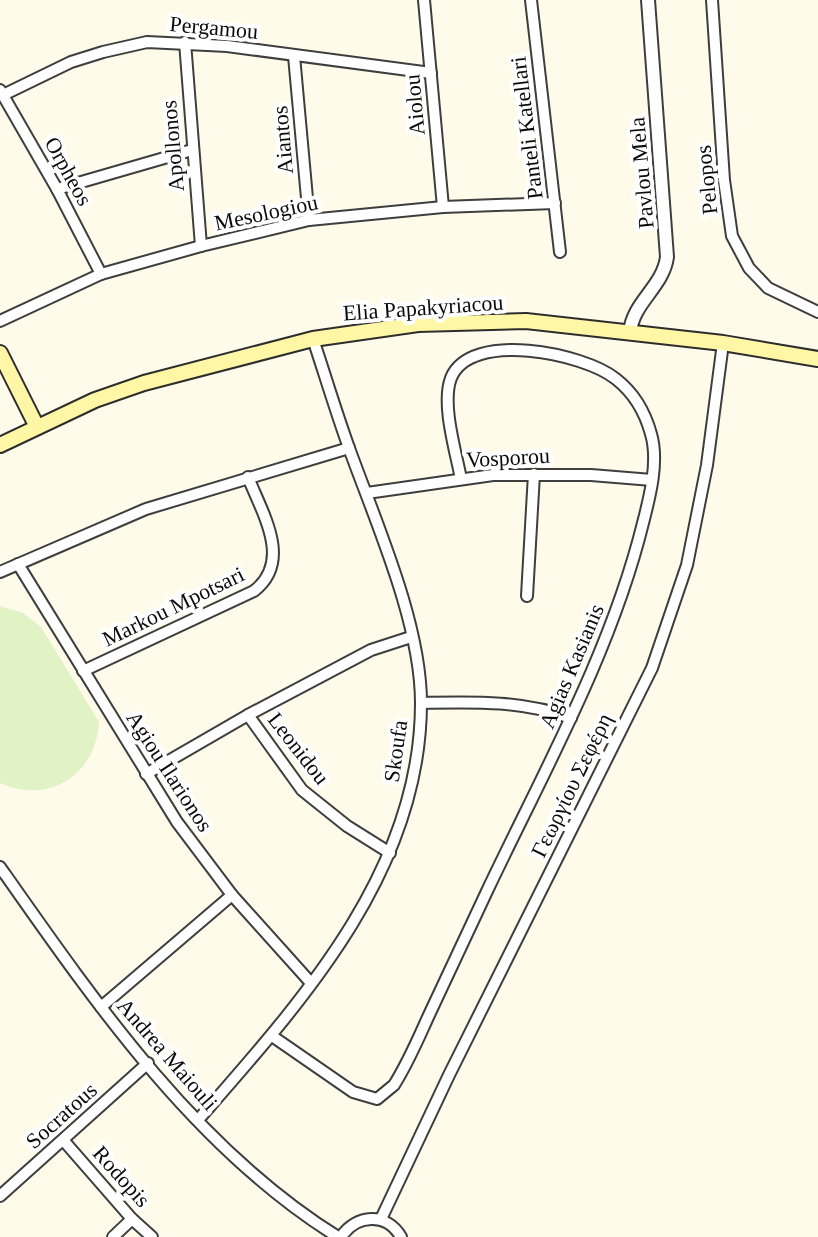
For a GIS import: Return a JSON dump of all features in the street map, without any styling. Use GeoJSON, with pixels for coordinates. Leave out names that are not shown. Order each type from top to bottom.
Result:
{"type":"FeatureCollection","features":[{"type":"Feature","properties":{"kind":"main road","name":"Elia Papakyriacou"},"geometry":{"type":"LineString","coordinates":[[0,445],[95,400],[144,383],[313,339],[418,324],[526,321],[723,343],[818,359]]}},
{"type":"Feature","properties":{"kind":"main road"},"geometry":{"type":"LineString","coordinates":[[0,353],[37,427]]}},
{"type":"Feature","properties":{"kind":"street","name":"Aiolou"},"geometry":{"type":"LineString","coordinates":[[424,0],[443,207]]}},
{"type":"Feature","properties":{"kind":"street","name":"Panteli Katellari"},"geometry":{"type":"LineString","coordinates":[[531,0],[560,252]]}},
{"type":"Feature","properties":{"kind":"street","name":"Pavlou Mela"},"geometry":{"type":"LineString","coordinates":[[630,332],[635,312],[661,278],[667,257],[648,0]]}},
{"type":"Feature","properties":{"kind":"street","name":"Pelopos"},"geometry":{"type":"LineString","coordinates":[[712,0],[724,180],[732,236],[749,268],[768,288],[818,312]]}},
{"type":"Feature","properties":{"kind":"street","name":"Pergamou"},"geometry":{"type":"LineString","coordinates":[[2,92],[71,62],[147,42],[185,42],[431,73]]}},
{"type":"Feature","properties":{"kind":"street","name":"Apollonos"},"geometry":{"type":"LineString","coordinates":[[185,42],[201,246]]}},
{"type":"Feature","properties":{"kind":"street","name":"Aiantos"},"geometry":{"type":"LineString","coordinates":[[294,56],[309,220]]}},
{"type":"Feature","properties":{"kind":"street","name":"Orpheos"},"geometry":{"type":"LineString","coordinates":[[2,92],[101,274]]}},
{"type":"Feature","properties":{"kind":"street"},"geometry":{"type":"LineString","coordinates":[[57,189],[192,150]]}},
{"type":"Feature","properties":{"kind":"street","name":"Mesologiou"},"geometry":{"type":"LineString","coordinates":[[0,321],[101,274],[309,220],[443,207],[555,203]]}},
{"type":"Feature","properties":{"kind":"street","name":"Skoufa"},"geometry":{"type":"LineString","coordinates":[[198,1120],[272,1036],[348,932],[373,891],[390,853],[411,784],[421,703],[405,606],[313,339]]}},
{"type":"Feature","properties":{"kind":"street","name":"Γεωργίου Σεφέρη"},"geometry":{"type":"LineString","coordinates":[[381,1219],[449,1075],[652,668],[687,565],[707,465],[723,343]]}},
{"type":"Feature","properties":{"kind":"street","name":"Agias Kasianis"},"geometry":{"type":"LineString","coordinates":[[272,1036],[357,1094],[377,1099],[401,1074],[606,641],[635,556],[652,480],[652,437],[643,411],[626,388],[608,373],[585,361],[527,351],[471,356],[455,371],[448,389],[461,479]]}},
{"type":"Feature","properties":{"kind":"street"},"geometry":{"type":"LineString","coordinates":[[0,572],[146,509],[349,448]]}},
{"type":"Feature","properties":{"kind":"street"},"geometry":{"type":"LineString","coordinates":[[527,596],[534,474]]}},
{"type":"Feature","properties":{"kind":"street","name":"Vosporou"},"geometry":{"type":"LineString","coordinates":[[367,493],[461,479],[534,474],[652,480]]}},
{"type":"Feature","properties":{"kind":"street","name":"Markou Mpotsari"},"geometry":{"type":"LineString","coordinates":[[83,671],[254,591],[265,581],[272,570],[273,544],[248,477]]}},
{"type":"Feature","properties":{"kind":"street","name":"Agiou Ilarionos"},"geometry":{"type":"LineString","coordinates":[[18,564],[177,822],[232,895],[311,983]]}},
{"type":"Feature","properties":{"kind":"street","name":"Leonidou"},"geometry":{"type":"LineString","coordinates":[[390,853],[347,826],[302,790],[248,715],[371,650],[411,637]]}},
{"type":"Feature","properties":{"kind":"street"},"geometry":{"type":"LineString","coordinates":[[421,703],[483,702],[531,706],[571,718]]}},
{"type":"Feature","properties":{"kind":"street"},"geometry":{"type":"LineString","coordinates":[[146,774],[248,715]]}},
{"type":"Feature","properties":{"kind":"street","name":"Andrea Maiouli"},"geometry":{"type":"LineString","coordinates":[[0,867],[101,1007],[198,1120],[276,1193],[339,1237]]}},
{"type":"Feature","properties":{"kind":"street"},"geometry":{"type":"LineString","coordinates":[[101,1007],[232,895]]}},
{"type":"Feature","properties":{"kind":"street","name":"Socratous"},"geometry":{"type":"LineString","coordinates":[[0,1196],[148,1063]]}},
{"type":"Feature","properties":{"kind":"street","name":"Rodopis"},"geometry":{"type":"LineString","coordinates":[[64,1141],[132,1219],[152,1237]]}},
{"type":"Feature","properties":{"kind":"street"},"geometry":{"type":"LineString","coordinates":[[113,1237],[132,1219]]}},
{"type":"Feature","properties":{"kind":"street"},"geometry":{"type":"LineString","coordinates":[[339,1237],[362,1219],[381,1219],[391,1224],[401,1237]]}},
{"type":"Feature","properties":{"kind":"green space"},"geometry":{"type":"Polygon","coordinates":[[[0,606],[23,613],[41,627],[99,722],[89,757],[67,781],[52,787],[18,789],[0,783],[0,606]]]}}]}
